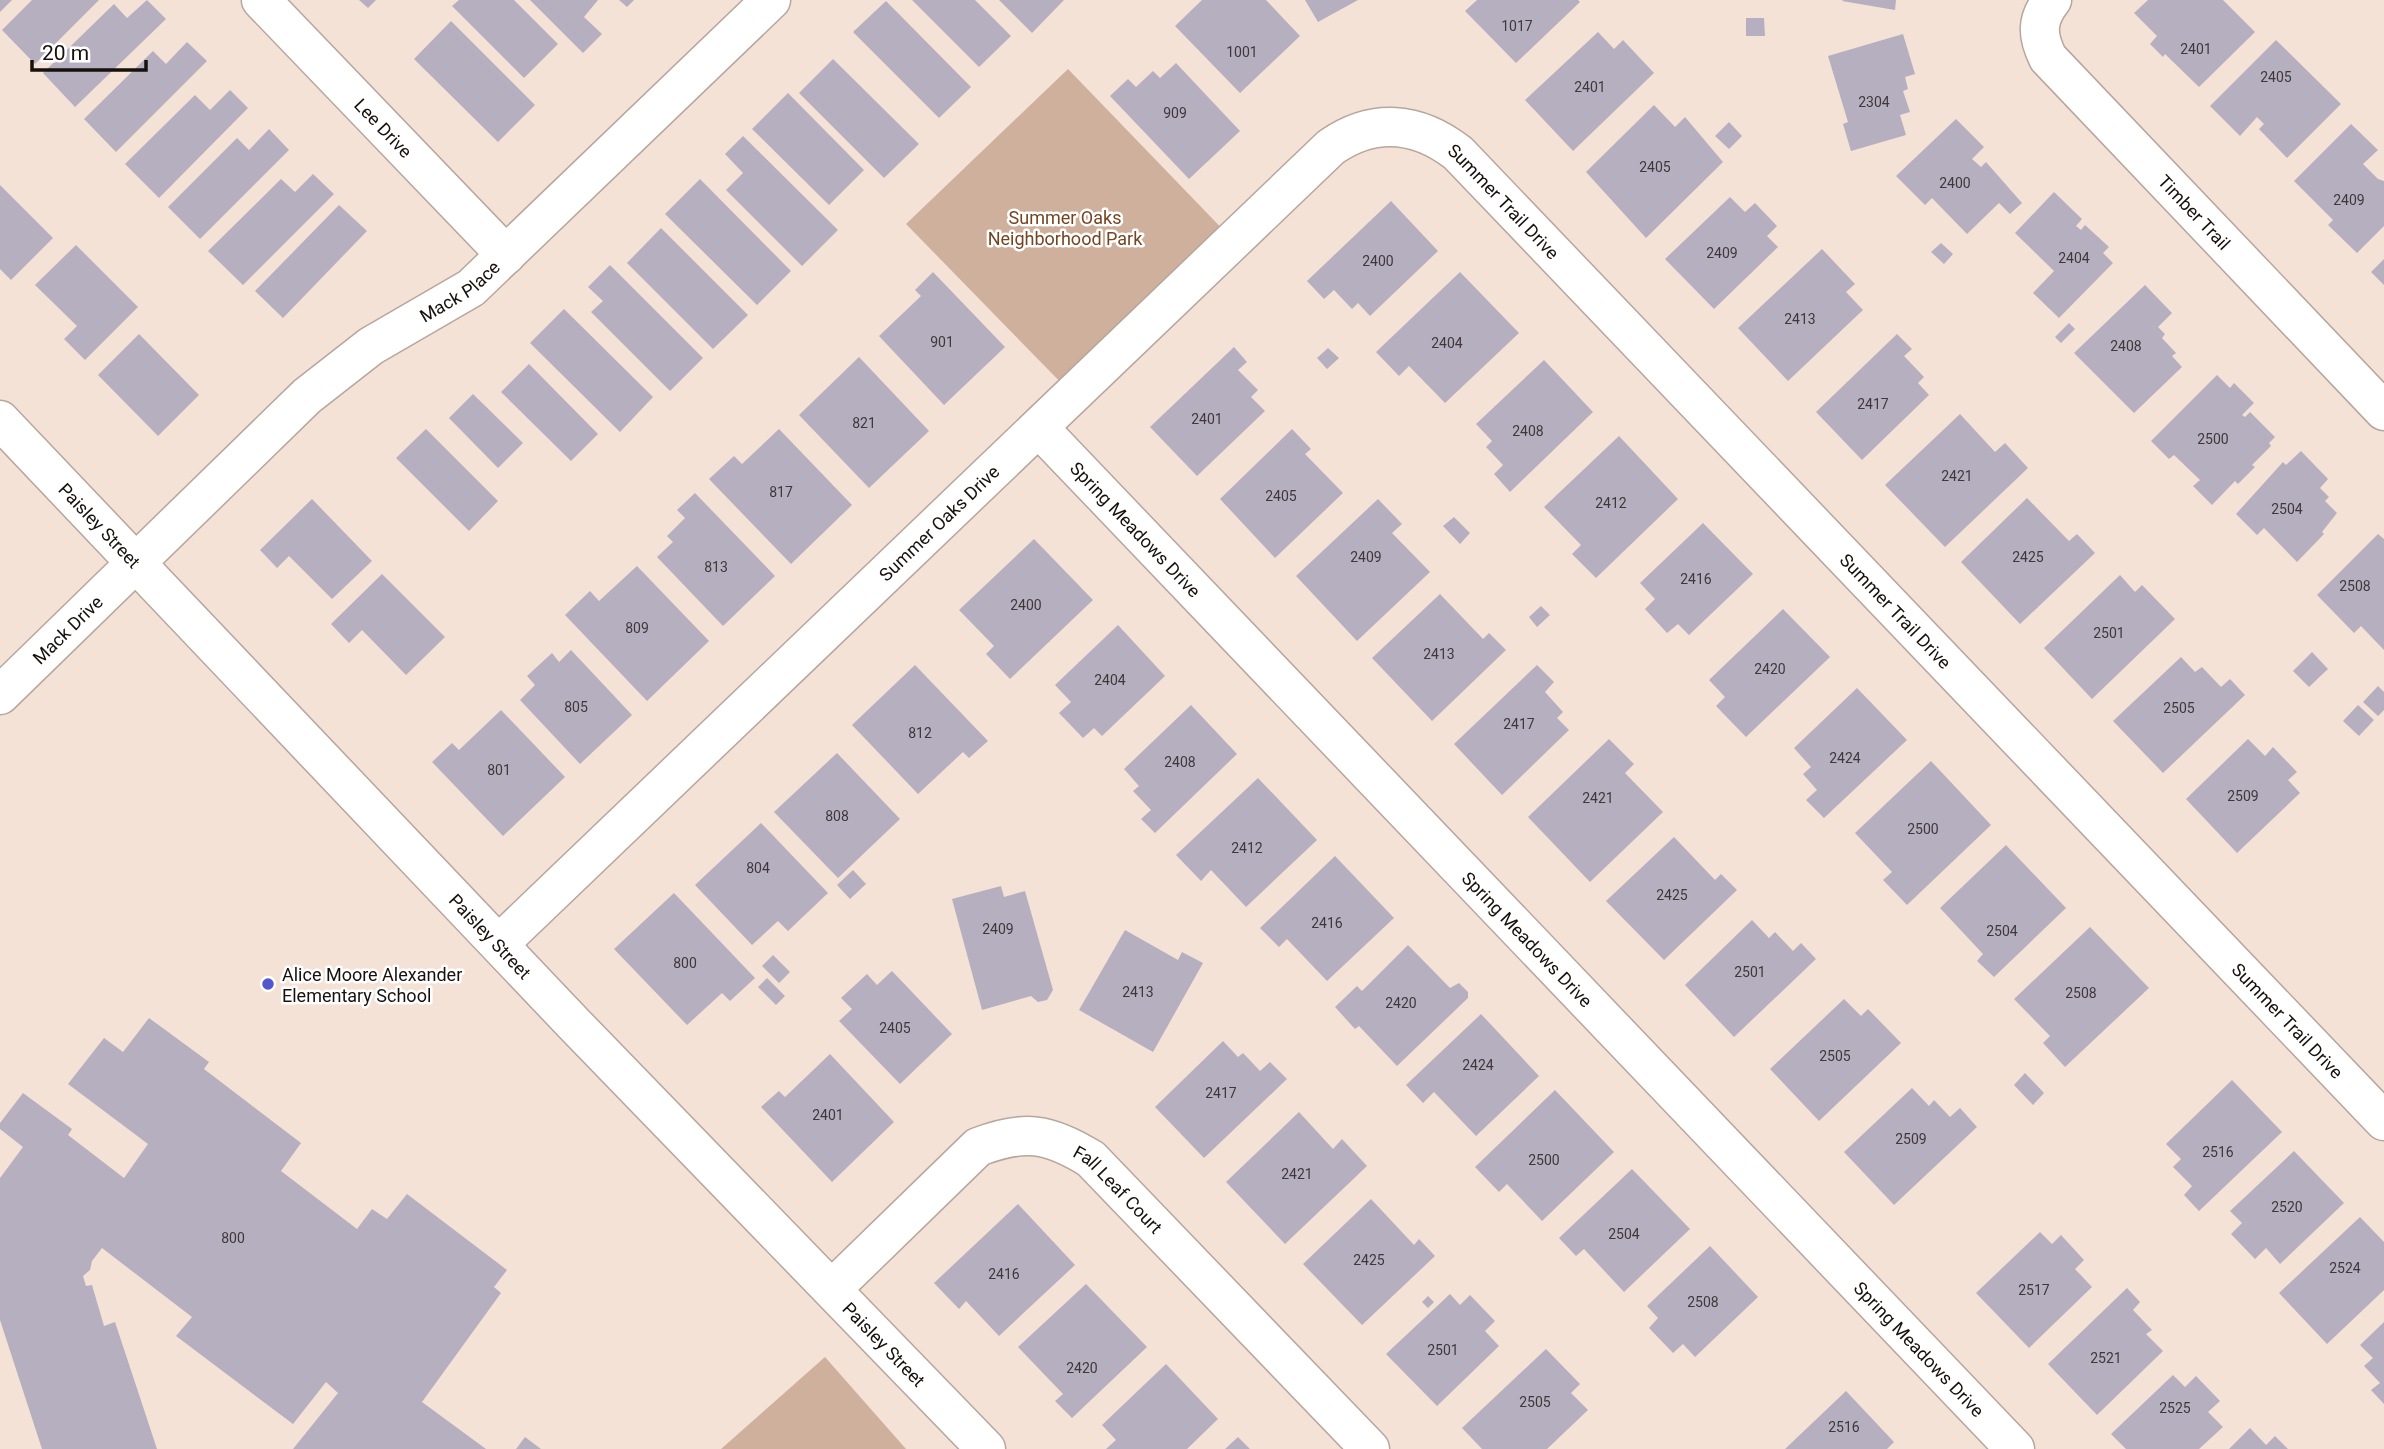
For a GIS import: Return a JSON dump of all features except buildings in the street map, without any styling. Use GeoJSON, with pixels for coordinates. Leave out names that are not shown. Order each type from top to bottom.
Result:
{"type":"FeatureCollection","features":[{"type":"Feature","properties":{"kind":"street","name":"Lee Drive"},"geometry":{"type":"LineString","coordinates":[[261,0],[506,255]]}},
{"type":"Feature","properties":{"kind":"street","name":"Mack Place"},"geometry":{"type":"LineString","coordinates":[[137,565],[328,378],[372,346],[461,295],[506,255],[771,0]]}},
{"type":"Feature","properties":{"kind":"street","name":"Timber Trail"},"geometry":{"type":"LineString","coordinates":[[2052,0],[2040,20],[2038,33],[2048,58],[2384,411]]}},
{"type":"Feature","properties":{"kind":"street","name":"Summer Oaks Drive"},"geometry":{"type":"LineString","coordinates":[[499,944],[1331,148],[1358,132],[1393,126]]}},
{"type":"Feature","properties":{"kind":"street","name":"Summer Trail Drive"},"geometry":{"type":"LineString","coordinates":[[1393,126],[1427,134],[1458,153],[2384,1121]]}},
{"type":"Feature","properties":{"kind":"street","name":"Paisley Street"},"geometry":{"type":"LineString","coordinates":[[0,420],[499,944],[986,1449]]}},
{"type":"Feature","properties":{"kind":"street","name":"Spring Meadows Drive"},"geometry":{"type":"LineString","coordinates":[[1039,428],[2015,1449]]}},
{"type":"Feature","properties":{"kind":"street","name":"Mack Drive"},"geometry":{"type":"LineString","coordinates":[[0,695],[137,565]]}},
{"type":"Feature","properties":{"kind":"street","name":"Fall Leaf Court"},"geometry":{"type":"LineString","coordinates":[[833,1288],[978,1147],[1008,1136],[1040,1136],[1058,1141],[1091,1159],[1370,1449]]}},
{"type":"Feature","properties":{"kind":"green space","name":"Summer Oaks Neighborhood Park"},"geometry":{"type":"Polygon","coordinates":[[[1068,69],[1234,241],[1073,395],[906,224],[1068,69]]]}},
{"type":"Feature","properties":{"kind":"green space"},"geometry":{"type":"Polygon","coordinates":[[[825,1357],[906,1449],[721,1449],[825,1357]]]}},
{"type":"Feature","properties":{"kind":"place","name":"Alice Moore Alexander Elementary School"},"geometry":{"type":"Point","coordinates":[268,984]}}]}
